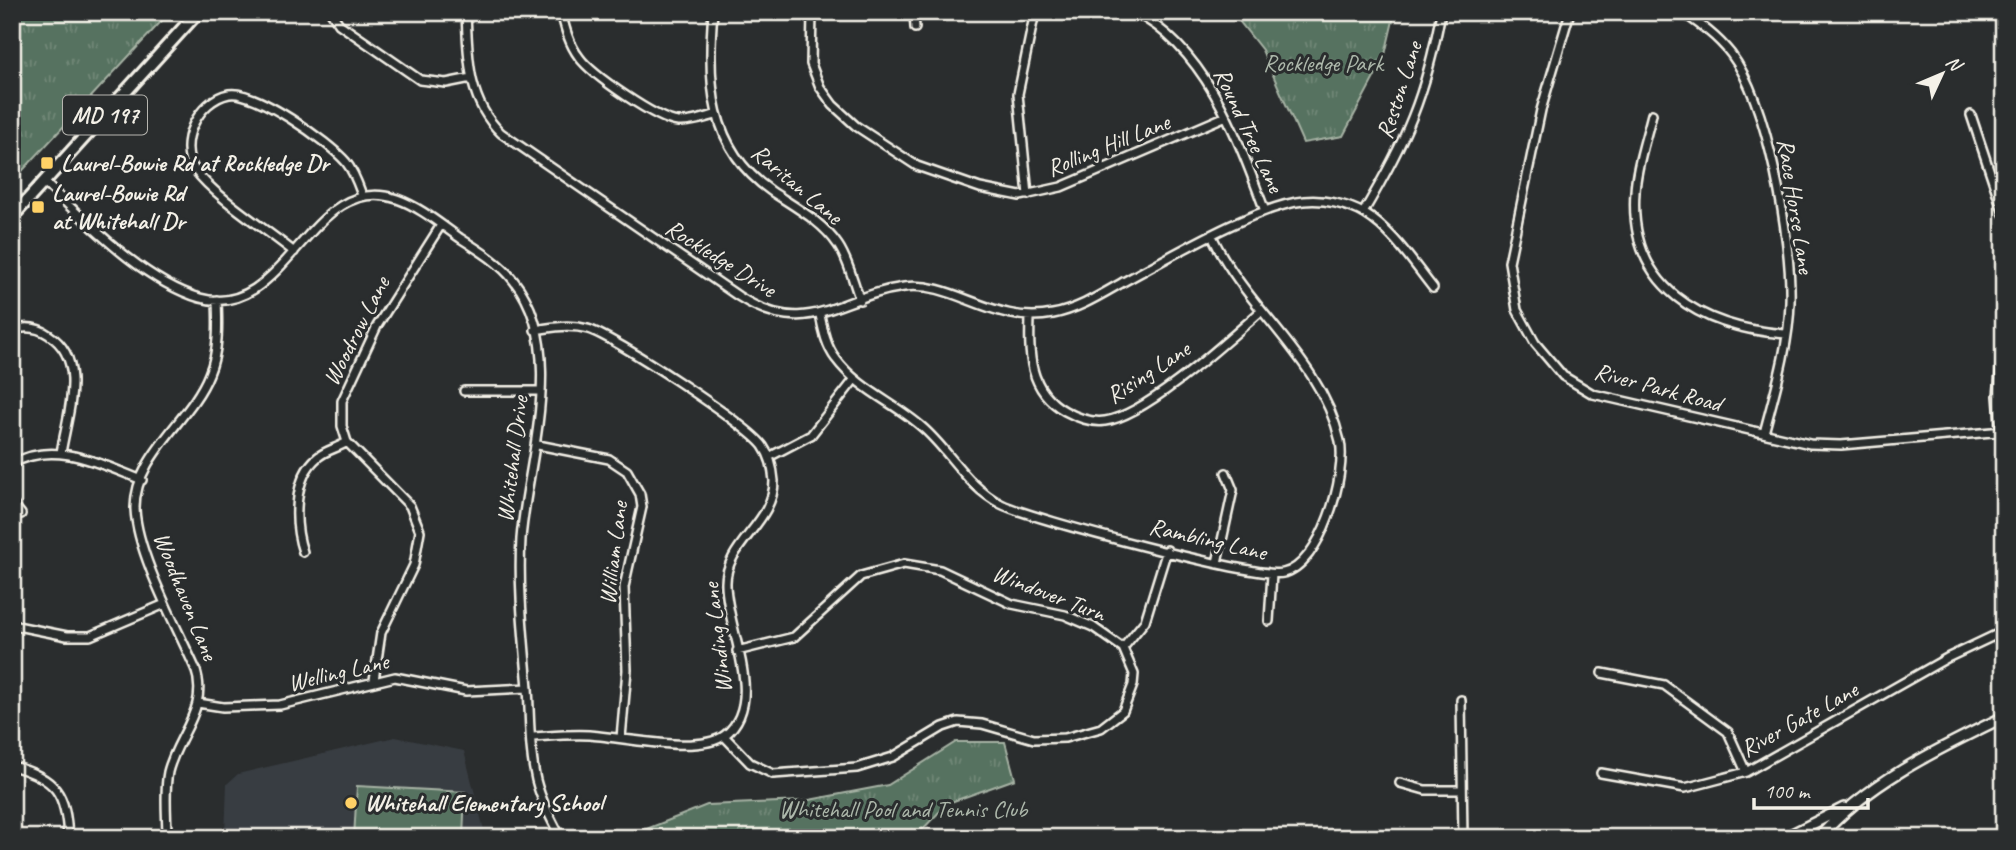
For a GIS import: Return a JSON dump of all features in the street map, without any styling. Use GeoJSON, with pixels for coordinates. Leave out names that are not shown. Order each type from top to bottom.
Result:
{"type":"FeatureCollection","features":[{"type":"Feature","properties":{"kind":"main road","name":"MD 197"},"geometry":{"type":"LineString","coordinates":[[12,217],[198,12]]}},
{"type":"Feature","properties":{"kind":"street"},"geometry":{"type":"LineString","coordinates":[[331,12],[339,24],[420,80],[438,83],[471,78]]}},
{"type":"Feature","properties":{"kind":"street"},"geometry":{"type":"LineString","coordinates":[[466,13],[477,12]]}},
{"type":"Feature","properties":{"kind":"street"},"geometry":{"type":"LineString","coordinates":[[561,12],[569,41],[577,56],[616,87],[669,120],[688,122],[715,115]]}},
{"type":"Feature","properties":{"kind":"street","name":"Raritan Lane"},"geometry":{"type":"LineString","coordinates":[[713,12],[709,72],[715,115],[729,148],[745,168],[765,186],[818,223],[836,242],[860,300]]}},
{"type":"Feature","properties":{"kind":"street","name":"Rolling Hill Lane"},"geometry":{"type":"LineString","coordinates":[[812,12],[810,57],[813,70],[824,94],[845,117],[901,156],[933,173],[996,192],[1028,195],[1080,180],[1224,117]]}},
{"type":"Feature","properties":{"kind":"street"},"geometry":{"type":"LineString","coordinates":[[914,12],[915,28]]}},
{"type":"Feature","properties":{"kind":"street"},"geometry":{"type":"LineString","coordinates":[[1028,195],[1018,94],[1035,12]]}},
{"type":"Feature","properties":{"kind":"street","name":"Reston Lane"},"geometry":{"type":"LineString","coordinates":[[1363,213],[1397,155],[1414,118],[1430,67],[1441,12]]}},
{"type":"Feature","properties":{"kind":"street","name":"River Park Road"},"geometry":{"type":"LineString","coordinates":[[1570,12],[1541,110],[1510,262],[1517,310],[1546,357],[1574,384],[1593,394],[1810,444],[1841,445],[2002,431]]}},
{"type":"Feature","properties":{"kind":"street","name":"Race Horse Lane"},"geometry":{"type":"LineString","coordinates":[[1682,12],[1712,33],[1732,55],[1751,87],[1762,116],[1789,274],[1790,303],[1786,334],[1764,433]]}},
{"type":"Feature","properties":{"kind":"street","name":"Rockledge Drive"},"geometry":{"type":"LineString","coordinates":[[466,13],[471,78],[476,98],[493,125],[527,153],[751,305],[783,315],[820,315],[892,289],[915,286],[936,290],[1006,315],[1030,317],[1066,311],[1265,211],[1315,200],[1363,213],[1385,230],[1433,288]]}},
{"type":"Feature","properties":{"kind":"street","name":"Round Tree Lane"},"geometry":{"type":"LineString","coordinates":[[1136,13],[1157,26],[1186,53],[1202,74],[1265,211]]}},
{"type":"Feature","properties":{"kind":"street"},"geometry":{"type":"LineString","coordinates":[[44,182],[133,260],[187,293],[217,300],[250,292],[294,251],[329,215],[362,195],[354,173],[340,156],[263,103],[243,95],[228,94],[211,104],[192,127],[188,147],[192,167],[206,182],[294,251]]}},
{"type":"Feature","properties":{"kind":"street"},"geometry":{"type":"LineString","coordinates":[[1652,114],[1635,191],[1637,230],[1652,266],[1675,297],[1704,316],[1749,332],[1786,334]]}},
{"type":"Feature","properties":{"kind":"street"},"geometry":{"type":"LineString","coordinates":[[1971,115],[2004,215]]}},
{"type":"Feature","properties":{"kind":"street","name":"Whitehall Drive"},"geometry":{"type":"LineString","coordinates":[[362,195],[401,200],[490,258],[509,276],[524,296],[535,330],[541,391],[538,445],[520,554],[531,737],[538,788],[561,838]]}},
{"type":"Feature","properties":{"kind":"street","name":"Woodrow Lane"},"geometry":{"type":"LineString","coordinates":[[347,442],[341,416],[345,392],[377,326],[441,225]]}},
{"type":"Feature","properties":{"kind":"street","name":"Rambling Lane"},"geometry":{"type":"LineString","coordinates":[[820,315],[829,349],[854,380],[924,429],[971,481],[1000,504],[1028,514],[1217,563],[1272,574],[1293,570],[1312,553],[1328,515],[1341,450],[1317,381],[1234,275],[1212,236]]}},
{"type":"Feature","properties":{"kind":"street","name":"Woodhaven Lane"},"geometry":{"type":"LineString","coordinates":[[167,838],[169,771],[198,703],[198,676],[165,604],[137,526],[135,503],[142,480],[209,374],[217,342],[217,300]]}},
{"type":"Feature","properties":{"kind":"street","name":"Rising Lane"},"geometry":{"type":"LineString","coordinates":[[1030,317],[1030,363],[1043,391],[1067,412],[1104,421],[1122,416],[1157,394],[1261,311]]}},
{"type":"Feature","properties":{"kind":"street"},"geometry":{"type":"LineString","coordinates":[[535,330],[571,326],[609,338],[741,426],[760,443],[769,457],[811,435],[854,380]]}},
{"type":"Feature","properties":{"kind":"street"},"geometry":{"type":"LineString","coordinates":[[12,330],[28,328],[47,333],[64,349],[71,364],[71,388],[61,453]]}},
{"type":"Feature","properties":{"kind":"street"},"geometry":{"type":"LineString","coordinates":[[2004,333],[1997,376],[2004,469]]}},
{"type":"Feature","properties":{"kind":"street"},"geometry":{"type":"LineString","coordinates":[[464,391],[541,391]]}},
{"type":"Feature","properties":{"kind":"street"},"geometry":{"type":"LineString","coordinates":[[303,552],[297,530],[303,477],[314,460],[347,442],[410,506],[420,530],[414,565],[381,633],[374,680]]}},
{"type":"Feature","properties":{"kind":"street","name":"William Lane"},"geometry":{"type":"LineString","coordinates":[[538,445],[609,458],[627,471],[640,494],[642,508],[624,587],[627,670],[621,738]]}},
{"type":"Feature","properties":{"kind":"street"},"geometry":{"type":"LineString","coordinates":[[12,464],[29,456],[61,453],[142,480]]}},
{"type":"Feature","properties":{"kind":"street","name":"Winding Lane"},"geometry":{"type":"LineString","coordinates":[[724,736],[740,714],[745,698],[727,602],[726,574],[739,548],[768,507],[774,482],[769,457]]}},
{"type":"Feature","properties":{"kind":"street"},"geometry":{"type":"LineString","coordinates":[[1217,563],[1233,490],[1226,473]]}},
{"type":"Feature","properties":{"kind":"street"},"geometry":{"type":"LineString","coordinates":[[12,503],[21,514]]}},
{"type":"Feature","properties":{"kind":"street"},"geometry":{"type":"LineString","coordinates":[[1123,648],[1145,621],[1167,550]]}},
{"type":"Feature","properties":{"kind":"street","name":"Windover Turn"},"geometry":{"type":"LineString","coordinates":[[724,736],[759,769],[782,775],[881,763],[958,722],[982,724],[1034,739],[1079,735],[1108,726],[1127,704],[1134,674],[1123,648],[1103,632],[1081,621],[1012,604],[940,570],[904,564],[862,576],[794,637],[737,651]]}},
{"type":"Feature","properties":{"kind":"street"},"geometry":{"type":"LineString","coordinates":[[1269,621],[1272,574]]}},
{"type":"Feature","properties":{"kind":"street"},"geometry":{"type":"LineString","coordinates":[[12,625],[67,636],[90,636],[165,604]]}},
{"type":"Feature","properties":{"kind":"street","name":"River Gate Lane"},"geometry":{"type":"LineString","coordinates":[[1601,773],[1685,789],[1746,772],[1947,658],[2004,631]]}},
{"type":"Feature","properties":{"kind":"street"},"geometry":{"type":"LineString","coordinates":[[1602,673],[1664,685],[1728,732],[1746,772]]}},
{"type":"Feature","properties":{"kind":"street","name":"Welling Lane"},"geometry":{"type":"LineString","coordinates":[[198,703],[223,707],[280,705],[374,680],[403,677],[482,692],[528,688]]}},
{"type":"Feature","properties":{"kind":"street"},"geometry":{"type":"LineString","coordinates":[[1461,700],[1462,838]]}},
{"type":"Feature","properties":{"kind":"street"},"geometry":{"type":"LineString","coordinates":[[1784,838],[1849,806],[1931,754],[2004,717]]}},
{"type":"Feature","properties":{"kind":"street"},"geometry":{"type":"LineString","coordinates":[[531,737],[575,734],[701,743],[724,736]]}},
{"type":"Feature","properties":{"kind":"street"},"geometry":{"type":"LineString","coordinates":[[12,766],[42,776],[56,788],[66,807],[68,838]]}},
{"type":"Feature","properties":{"kind":"street"},"geometry":{"type":"LineString","coordinates":[[1400,783],[1425,790],[1461,790]]}},
{"type":"Feature","properties":{"kind":"street"},"geometry":{"type":"LineString","coordinates":[[1819,838],[1849,806]]}},
{"type":"Feature","properties":{"kind":"shaded area","name":"Whitehall Elementary School"},"geometry":{"type":"Polygon","coordinates":[[[395,737],[464,751],[485,834],[483,838],[225,838],[227,784],[238,774],[395,737]]]}},
{"type":"Feature","properties":{"kind":"green space"},"geometry":{"type":"Polygon","coordinates":[[[12,12],[170,12],[12,182],[12,12]]]}},
{"type":"Feature","properties":{"kind":"green space","name":"Rockledge Park"},"geometry":{"type":"Polygon","coordinates":[[[1232,12],[1395,12],[1384,59],[1343,136],[1303,143],[1262,50],[1232,12]]]}},
{"type":"Feature","properties":{"kind":"green space","name":"Whitehall Pool and Tennis Club"},"geometry":{"type":"Polygon","coordinates":[[[956,742],[1005,742],[1015,779],[948,803],[914,838],[624,838],[707,805],[804,801],[888,785],[956,742]]]}},
{"type":"Feature","properties":{"kind":"green space"},"geometry":{"type":"Polygon","coordinates":[[[357,786],[465,792],[463,838],[354,838],[357,786]]]}},
{"type":"Feature","properties":{"kind":"place","name":"Laurel-Bowie Rd at Rockledge Dr"},"geometry":{"type":"Point","coordinates":[47,163]}},
{"type":"Feature","properties":{"kind":"place","name":"Laurel-Bowie Rd at Whitehall Dr"},"geometry":{"type":"Point","coordinates":[38,207]}},
{"type":"Feature","properties":{"kind":"place","name":"Whitehall Elementary School"},"geometry":{"type":"Point","coordinates":[351,803]}}]}
